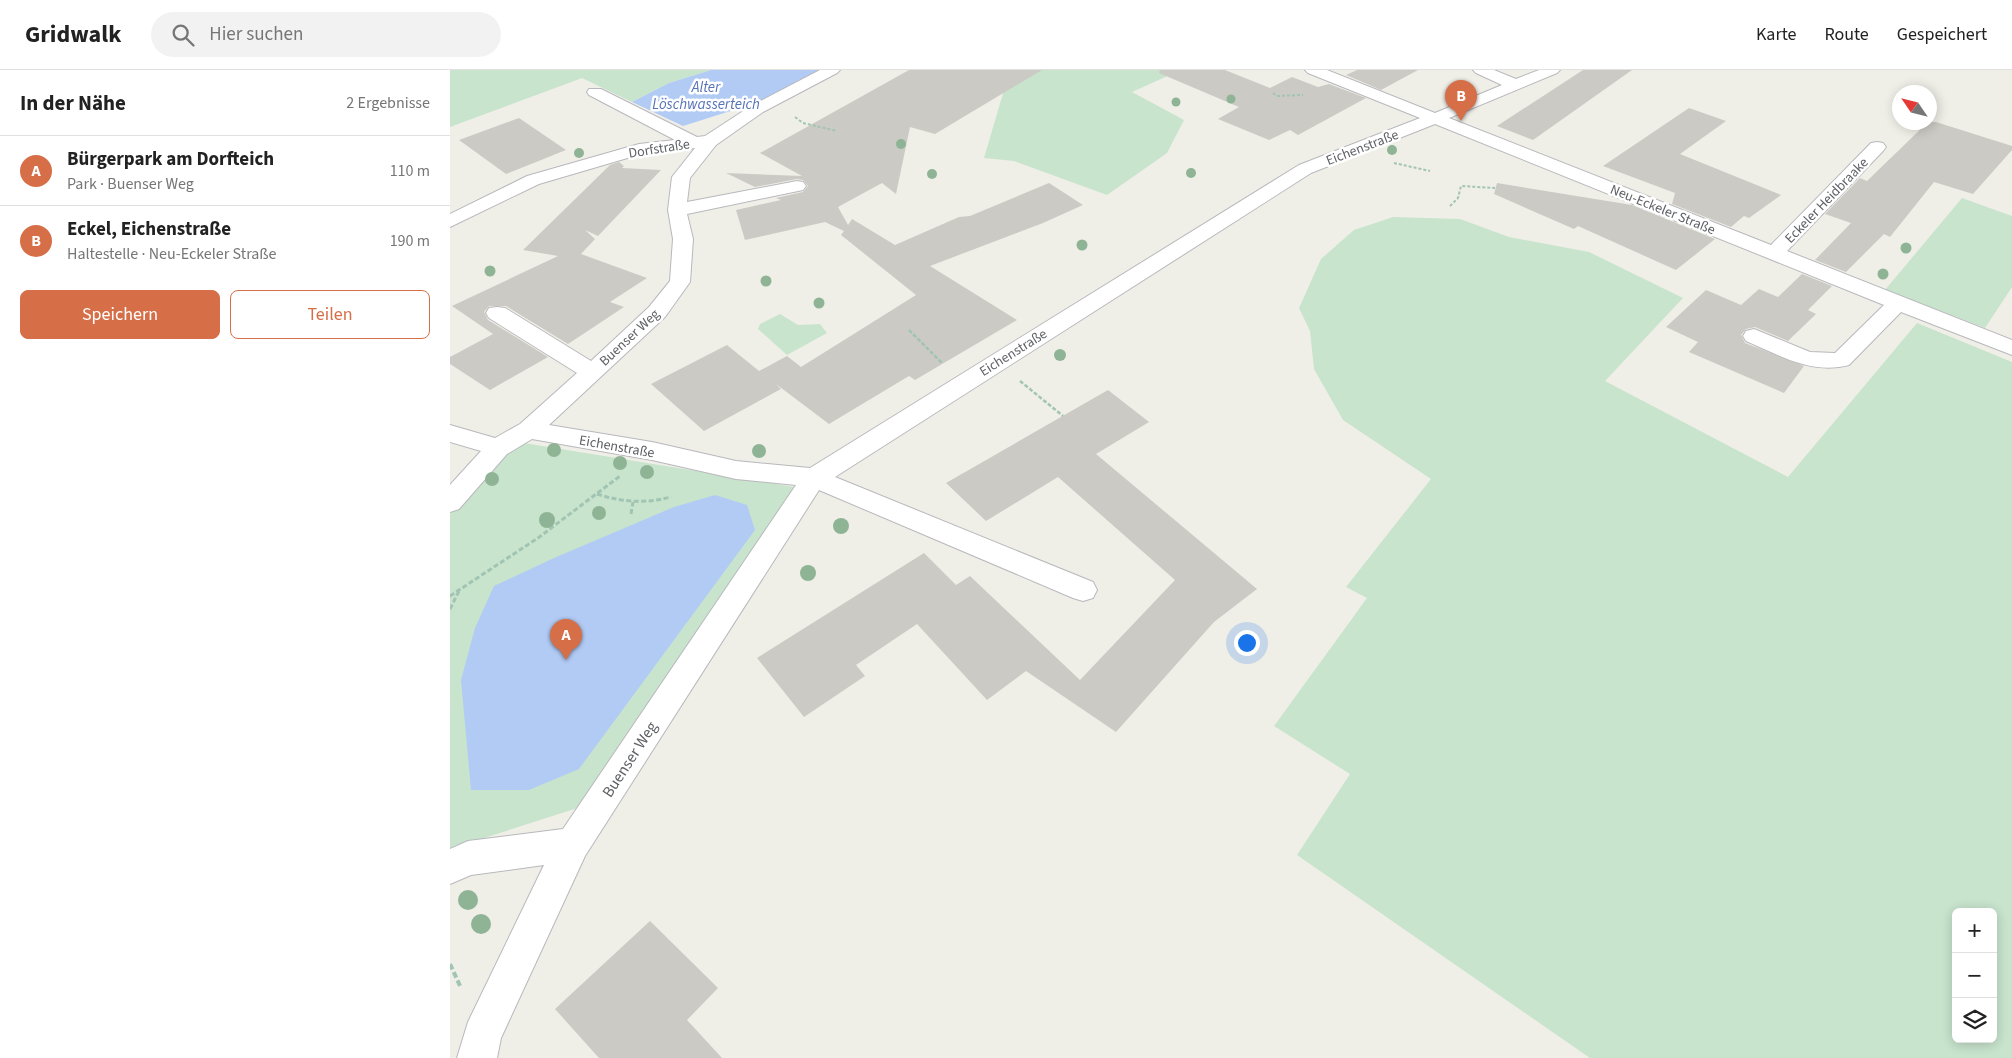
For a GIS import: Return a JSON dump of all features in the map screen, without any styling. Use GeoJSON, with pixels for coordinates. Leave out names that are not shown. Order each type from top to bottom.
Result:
{"type":"FeatureCollection","features":[{"type":"Feature","properties":{"kind":"street","name":"Dorfstraße"},"geometry":{"type":"LineString","coordinates":[[450,220],[532,180],[639,149],[703,142],[757,109],[832,70]]}},
{"type":"Feature","properties":{"kind":"street","name":"Neu-Eckeler Straße"},"geometry":{"type":"LineString","coordinates":[[1313,70],[2012,348]]}},
{"type":"Feature","properties":{"kind":"street"},"geometry":{"type":"LineString","coordinates":[[1480,70],[1516,85]]}},
{"type":"Feature","properties":{"kind":"street","name":"Eichenstraße"},"geometry":{"type":"LineString","coordinates":[[529,430],[652,451],[736,470],[814,478],[1305,169],[1552,70]]}},
{"type":"Feature","properties":{"kind":"street"},"geometry":{"type":"LineString","coordinates":[[595,92],[703,142]]}},
{"type":"Feature","properties":{"kind":"street","name":"Buenser Weg"},"geometry":{"type":"LineString","coordinates":[[529,430],[657,312],[680,282],[683,239],[677,210],[681,177],[703,142]]}},
{"type":"Feature","properties":{"kind":"street","name":"Eckeler Heidbraake"},"geometry":{"type":"LineString","coordinates":[[1774,254],[1877,147]]}},
{"type":"Feature","properties":{"kind":"street"},"geometry":{"type":"LineString","coordinates":[[677,210],[797,186]]}},
{"type":"Feature","properties":{"kind":"street"},"geometry":{"type":"LineString","coordinates":[[1754,336],[1807,359],[1841,360],[1898,303]]}},
{"type":"Feature","properties":{"kind":"street"},"geometry":{"type":"LineString","coordinates":[[497,313],[593,372]]}},
{"type":"Feature","properties":{"kind":"street"},"geometry":{"type":"LineString","coordinates":[[450,502],[498,448],[529,430]]}},
{"type":"Feature","properties":{"kind":"street"},"geometry":{"type":"LineString","coordinates":[[450,433],[498,448]]}},
{"type":"Feature","properties":{"kind":"street"},"geometry":{"type":"LineString","coordinates":[[814,478],[1083,590]]}},
{"type":"Feature","properties":{"kind":"street","name":"Buenser Weg"},"geometry":{"type":"LineString","coordinates":[[477,1058],[482,1036],[545,900],[574,844],[814,478]]}},
{"type":"Feature","properties":{"kind":"street"},"geometry":{"type":"LineString","coordinates":[[450,867],[468,858],[574,844]]}},
{"type":"Feature","properties":{"kind":"path"},"geometry":{"type":"LineString","coordinates":[[1273,94],[1277,96],[1303,95]]}},
{"type":"Feature","properties":{"kind":"path"},"geometry":{"type":"LineString","coordinates":[[794,115],[803,122],[837,131]]}},
{"type":"Feature","properties":{"kind":"path"},"geometry":{"type":"LineString","coordinates":[[1450,206],[1458,198],[1461,186],[1495,188]]}},
{"type":"Feature","properties":{"kind":"path"},"geometry":{"type":"LineString","coordinates":[[909,330],[934,357],[965,382]]}},
{"type":"Feature","properties":{"kind":"path"},"geometry":{"type":"LineString","coordinates":[[996,362],[1063,416]]}},
{"type":"Feature","properties":{"kind":"path"},"geometry":{"type":"LineString","coordinates":[[450,596],[538,538],[652,451]]}},
{"type":"Feature","properties":{"kind":"path"},"geometry":{"type":"LineString","coordinates":[[597,494],[615,500],[650,504],[671,498]]}},
{"type":"Feature","properties":{"kind":"path"},"geometry":{"type":"LineString","coordinates":[[631,514],[632,502]]}},
{"type":"Feature","properties":{"kind":"path"},"geometry":{"type":"LineString","coordinates":[[450,608],[460,589]]}},
{"type":"Feature","properties":{"kind":"green space"},"geometry":{"type":"Polygon","coordinates":[[[450,70],[711,70],[669,83],[632,102],[582,78],[450,127],[450,70]]]}},
{"type":"Feature","properties":{"kind":"green space"},"geometry":{"type":"Polygon","coordinates":[[[992,70],[1181,70],[1132,92],[1184,120],[1167,153],[1107,195],[1014,161],[984,158],[1004,90],[992,70]]]}},
{"type":"Feature","properties":{"kind":"green space"},"geometry":{"type":"Polygon","coordinates":[[[1962,198],[2012,216],[2012,287],[1985,328],[1885,290],[1962,198]]]}},
{"type":"Feature","properties":{"kind":"green space"},"geometry":{"type":"Polygon","coordinates":[[[1393,217],[1460,219],[1509,237],[1589,252],[1683,298],[1605,381],[1788,477],[1917,323],[2012,362],[2012,1058],[1590,1058],[1297,855],[1350,774],[1274,726],[1367,598],[1346,587],[1431,479],[1343,420],[1314,369],[1310,331],[1299,308],[1321,259],[1354,230],[1393,217]]]}},
{"type":"Feature","properties":{"kind":"green space"},"geometry":{"type":"Polygon","coordinates":[[[780,314],[798,325],[820,324],[827,333],[787,355],[758,329],[760,324],[780,314]]]}},
{"type":"Feature","properties":{"kind":"green space"},"geometry":{"type":"Polygon","coordinates":[[[524,443],[794,487],[587,805],[450,849],[450,514],[500,456],[524,443]]]}},
{"type":"Feature","properties":{"kind":"water","name":"Alter Löschwasserteich"},"geometry":{"type":"Polygon","coordinates":[[[711,70],[822,70],[762,101],[683,126],[632,102],[669,83],[711,70]]]}},
{"type":"Feature","properties":{"kind":"water"},"geometry":{"type":"Polygon","coordinates":[[[715,495],[747,505],[755,530],[579,769],[529,790],[471,790],[461,680],[475,628],[494,586],[554,558],[674,507],[715,495]]]}},
{"type":"Feature","properties":{"kind":"building"},"geometry":{"type":"Polygon","coordinates":[[[909,70],[1042,70],[935,134],[910,127],[896,194],[882,183],[838,207],[848,225],[852,219],[895,245],[959,217],[970,216],[1049,183],[1083,205],[1043,223],[930,266],[1017,320],[915,380],[909,376],[829,424],[776,384],[781,389],[704,431],[651,384],[727,345],[759,371],[787,356],[801,367],[916,295],[841,235],[844,231],[825,222],[745,240],[736,210],[781,200],[776,198],[803,192],[808,186],[803,180],[797,179],[755,187],[726,173],[802,176],[760,153],[909,70]]]}},
{"type":"Feature","properties":{"kind":"building"},"geometry":{"type":"Polygon","coordinates":[[[1160,70],[1225,70],[1270,88],[1292,77],[1318,87],[1329,84],[1366,98],[1298,135],[1290,130],[1269,140],[1218,119],[1239,107],[1159,73],[1160,70]]]}},
{"type":"Feature","properties":{"kind":"building"},"geometry":{"type":"Polygon","coordinates":[[[1357,70],[1418,70],[1381,90],[1346,75],[1357,70]]]}},
{"type":"Feature","properties":{"kind":"building"},"geometry":{"type":"Polygon","coordinates":[[[1583,70],[1632,70],[1533,140],[1497,126],[1583,70]]]}},
{"type":"Feature","properties":{"kind":"building"},"geometry":{"type":"Polygon","coordinates":[[[1689,108],[1726,121],[1680,154],[1781,195],[1749,218],[1744,216],[1731,227],[1672,204],[1675,193],[1603,166],[1689,108]]]}},
{"type":"Feature","properties":{"kind":"building"},"geometry":{"type":"Polygon","coordinates":[[[519,118],[566,150],[506,174],[459,140],[519,118]]]}},
{"type":"Feature","properties":{"kind":"building"},"geometry":{"type":"Polygon","coordinates":[[[1937,122],[2012,146],[2012,150],[1973,194],[1934,182],[1890,237],[1884,234],[1846,272],[1815,260],[1851,223],[1825,214],[1860,178],[1867,181],[1920,130],[1937,130],[1937,122]]]}},
{"type":"Feature","properties":{"kind":"building"},"geometry":{"type":"Polygon","coordinates":[[[619,162],[624,166],[622,168],[661,170],[598,236],[585,230],[595,239],[581,254],[647,278],[610,302],[624,307],[568,344],[506,306],[489,306],[484,312],[488,320],[548,357],[490,390],[450,364],[450,357],[493,334],[452,306],[558,256],[523,250],[610,165],[619,162]]]}},
{"type":"Feature","properties":{"kind":"building"},"geometry":{"type":"Polygon","coordinates":[[[1497,183],[1632,205],[1715,239],[1676,270],[1578,226],[1574,229],[1494,194],[1497,183]]]}},
{"type":"Feature","properties":{"kind":"building"},"geometry":{"type":"Polygon","coordinates":[[[1802,274],[1832,286],[1808,310],[1816,314],[1788,341],[1755,327],[1746,329],[1741,335],[1745,343],[1804,366],[1784,393],[1689,352],[1698,342],[1666,327],[1706,290],[1741,305],[1759,289],[1778,297],[1802,274]]]}},
{"type":"Feature","properties":{"kind":"building"},"geometry":{"type":"Polygon","coordinates":[[[1108,390],[1149,422],[1096,454],[1257,589],[1214,622],[1116,732],[1026,671],[987,700],[917,624],[856,665],[865,676],[804,717],[757,658],[924,553],[956,585],[970,576],[1080,680],[1175,580],[1058,477],[986,521],[946,483],[1108,390]]]}},
{"type":"Feature","properties":{"kind":"building"},"geometry":{"type":"Polygon","coordinates":[[[650,921],[718,988],[687,1020],[722,1058],[599,1058],[555,1009],[650,921]]]}},
{"type":"Feature","properties":{"kind":"place","name":"Eckel, Eichenstraße"},"geometry":{"type":"Point","coordinates":[1461,121]}},
{"type":"Feature","properties":{"kind":"place","name":"Bürgerpark am Dorfteich"},"geometry":{"type":"Point","coordinates":[566,660]}}]}
